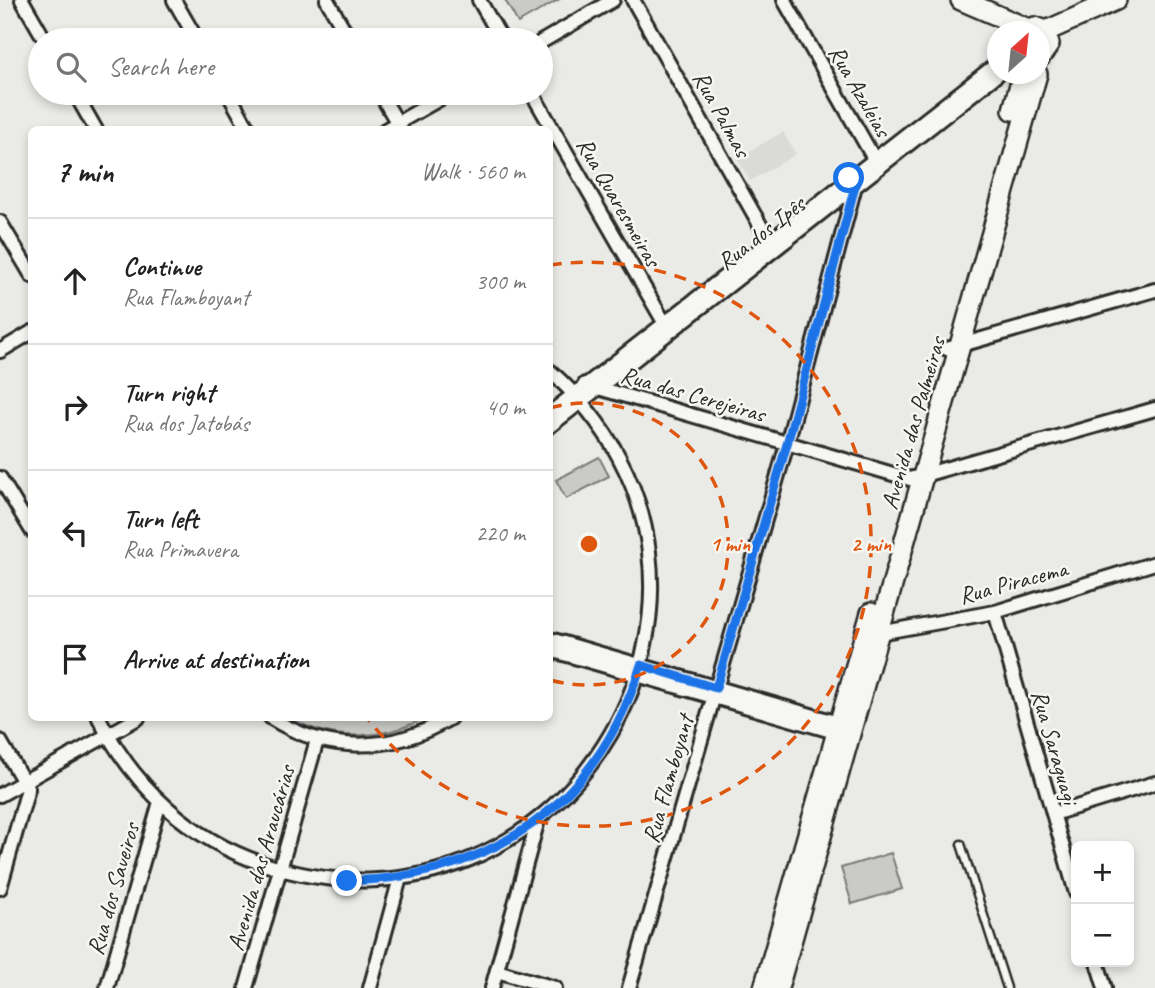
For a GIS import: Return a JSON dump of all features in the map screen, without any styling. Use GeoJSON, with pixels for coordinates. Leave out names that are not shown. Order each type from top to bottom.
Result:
{"type":"FeatureCollection","features":[{"type":"Feature","properties":{"kind":"street"},"geometry":{"type":"LineString","coordinates":[[22,0],[38,28]]}},
{"type":"Feature","properties":{"kind":"street"},"geometry":{"type":"LineString","coordinates":[[174,0],[190,28]]}},
{"type":"Feature","properties":{"kind":"street"},"geometry":{"type":"LineString","coordinates":[[327,0],[343,28]]}},
{"type":"Feature","properties":{"kind":"street"},"geometry":{"type":"LineString","coordinates":[[479,0],[495,28]]}},
{"type":"Feature","properties":{"kind":"street"},"geometry":{"type":"LineString","coordinates":[[553,35],[613,0]]}},
{"type":"Feature","properties":{"kind":"street","name":"Rua Palmas"},"geometry":{"type":"LineString","coordinates":[[633,0],[771,245]]}},
{"type":"Feature","properties":{"kind":"street","name":"Rua Azaleias"},"geometry":{"type":"LineString","coordinates":[[784,0],[877,163]]}},
{"type":"Feature","properties":{"kind":"street"},"geometry":{"type":"LineString","coordinates":[[961,0],[1008,21]]}},
{"type":"Feature","properties":{"kind":"street"},"geometry":{"type":"LineString","coordinates":[[1050,24],[1116,0]]}},
{"type":"Feature","properties":{"kind":"street","name":"Rua dos Ipês"},"geometry":{"type":"LineString","coordinates":[[877,163],[987,72]]}},
{"type":"Feature","properties":{"kind":"street","name":"Rua dos Ipês"},"geometry":{"type":"LineString","coordinates":[[553,423],[576,398],[666,327],[852,182],[987,82]]}},
{"type":"Feature","properties":{"kind":"street","name":"Avenida das Palmeiras"},"geometry":{"type":"LineString","coordinates":[[954,347],[1020,84]]}},
{"type":"Feature","properties":{"kind":"street","name":"Avenida das Palmeiras"},"geometry":{"type":"LineString","coordinates":[[764,988],[844,730],[954,347],[1034,84]]}},
{"type":"Feature","properties":{"kind":"street"},"geometry":{"type":"LineString","coordinates":[[82,105],[94,126]]}},
{"type":"Feature","properties":{"kind":"street"},"geometry":{"type":"LineString","coordinates":[[235,105],[247,126]]}},
{"type":"Feature","properties":{"kind":"street"},"geometry":{"type":"LineString","coordinates":[[387,105],[399,126],[431,105]]}},
{"type":"Feature","properties":{"kind":"street","name":"Rua Quaresmeiras"},"geometry":{"type":"LineString","coordinates":[[539,105],[551,126]]}},
{"type":"Feature","properties":{"kind":"street","name":"Rua Quaresmeiras"},"geometry":{"type":"LineString","coordinates":[[553,130],[666,327]]}},
{"type":"Feature","properties":{"kind":"street","name":"Rua Flamboyant"},"geometry":{"type":"LineString","coordinates":[[629,988],[787,444],[852,182]]}},
{"type":"Feature","properties":{"kind":"street"},"geometry":{"type":"LineString","coordinates":[[0,222],[28,269]]}},
{"type":"Feature","properties":{"kind":"street"},"geometry":{"type":"LineString","coordinates":[[954,347],[1155,290]]}},
{"type":"Feature","properties":{"kind":"street"},"geometry":{"type":"LineString","coordinates":[[0,351],[28,334]]}},
{"type":"Feature","properties":{"kind":"street"},"geometry":{"type":"LineString","coordinates":[[100,721],[122,759],[160,802],[216,843],[280,869],[347,881],[400,878],[473,859],[538,820],[571,790],[599,755],[621,717],[639,670],[648,624],[650,580],[640,516],[617,455],[576,398],[553,374]]}},
{"type":"Feature","properties":{"kind":"street","name":"Rua das Cerejeiras"},"geometry":{"type":"LineString","coordinates":[[591,386],[787,444],[916,478]]}},
{"type":"Feature","properties":{"kind":"street","name":"Rua dos Ipês"},"geometry":{"type":"LineString","coordinates":[[553,411],[576,398]]}},
{"type":"Feature","properties":{"kind":"street"},"geometry":{"type":"LineString","coordinates":[[916,478],[1155,409]]}},
{"type":"Feature","properties":{"kind":"street"},"geometry":{"type":"LineString","coordinates":[[0,478],[28,524]]}},
{"type":"Feature","properties":{"kind":"street","name":"Avenida das Palmeiras"},"geometry":{"type":"LineString","coordinates":[[778,988],[844,730],[879,633],[916,478]]}},
{"type":"Feature","properties":{"kind":"street","name":"Rua Piracema"},"geometry":{"type":"LineString","coordinates":[[879,633],[995,611],[1155,563]]}},
{"type":"Feature","properties":{"kind":"street","name":"Rua Saraguagi"},"geometry":{"type":"LineString","coordinates":[[995,611],[1071,876]]}},
{"type":"Feature","properties":{"kind":"street"},"geometry":{"type":"LineString","coordinates":[[553,640],[639,670],[844,730]]}},
{"type":"Feature","properties":{"kind":"street"},"geometry":{"type":"LineString","coordinates":[[553,651],[639,670]]}},
{"type":"Feature","properties":{"kind":"street"},"geometry":{"type":"LineString","coordinates":[[0,795],[133,721]]}},
{"type":"Feature","properties":{"kind":"street"},"geometry":{"type":"LineString","coordinates":[[277,721],[317,740],[346,745],[375,745],[404,740],[444,721]]}},
{"type":"Feature","properties":{"kind":"street","name":"Avenida das Araucárias"},"geometry":{"type":"LineString","coordinates":[[246,988],[317,740]]}},
{"type":"Feature","properties":{"kind":"street"},"geometry":{"type":"LineString","coordinates":[[0,741],[28,789],[0,888]]}},
{"type":"Feature","properties":{"kind":"street"},"geometry":{"type":"LineString","coordinates":[[1053,814],[1155,783]]}},
{"type":"Feature","properties":{"kind":"street","name":"Rua dos Saveiros"},"geometry":{"type":"LineString","coordinates":[[107,988],[160,802]]}},
{"type":"Feature","properties":{"kind":"street"},"geometry":{"type":"LineString","coordinates":[[492,988],[538,820]]}},
{"type":"Feature","properties":{"kind":"street"},"geometry":{"type":"LineString","coordinates":[[370,988],[400,878]]}},
{"type":"Feature","properties":{"kind":"street"},"geometry":{"type":"LineString","coordinates":[[1099,967],[1105,988]]}},
{"type":"Feature","properties":{"kind":"street"},"geometry":{"type":"LineString","coordinates":[[497,971],[555,988]]}},
{"type":"Feature","properties":{"kind":"lane"},"geometry":{"type":"LineString","coordinates":[[961,844],[1007,988]]}},
{"type":"Feature","properties":{"kind":"shaded area"},"geometry":{"type":"Polygon","coordinates":[[[505,0],[558,0],[518,23],[505,0]]]}},
{"type":"Feature","properties":{"kind":"shaded area"},"geometry":{"type":"Polygon","coordinates":[[[783,132],[796,154],[750,181],[737,158],[783,132]]]}},
{"type":"Feature","properties":{"kind":"shaded area"},"geometry":{"type":"Polygon","coordinates":[[[599,457],[609,476],[566,499],[556,480],[599,457]]]}},
{"type":"Feature","properties":{"kind":"shaded area"},"geometry":{"type":"Polygon","coordinates":[[[297,721],[418,721],[392,731],[358,735],[323,731],[297,721]]]}},
{"type":"Feature","properties":{"kind":"shaded area"},"geometry":{"type":"Polygon","coordinates":[[[891,853],[902,889],[852,904],[841,868],[891,853]]]}},
{"type":"Feature","properties":{"kind":"route"},"geometry":{"type":"LineString","coordinates":[[347,881],[400,878],[473,859],[538,820],[571,790],[599,755],[621,717],[641,665],[716,688],[787,444],[855,186],[849,178]]}}]}
